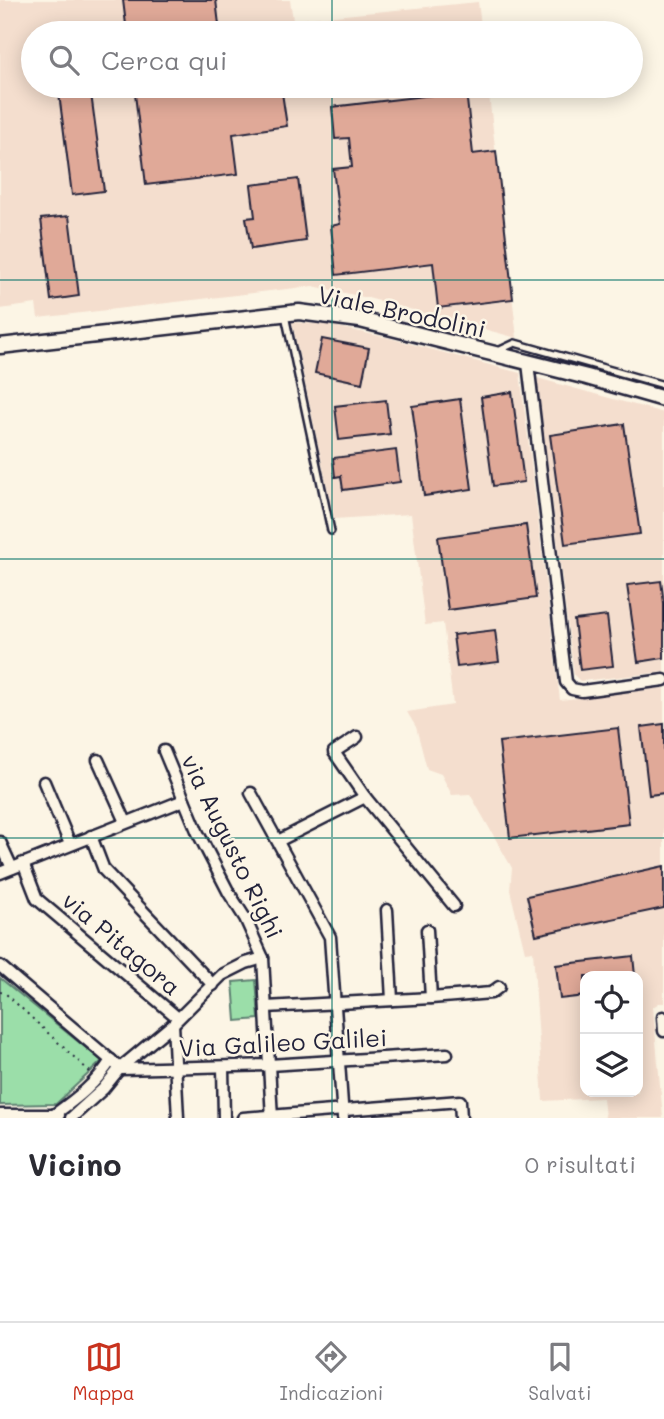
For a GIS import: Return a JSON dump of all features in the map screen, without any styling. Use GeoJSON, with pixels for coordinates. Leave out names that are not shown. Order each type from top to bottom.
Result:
{"type":"FeatureCollection","features":[{"type":"Feature","properties":{"kind":"street","name":"Viale Brodolini"},"geometry":{"type":"LineString","coordinates":[[0,346],[285,312],[360,320],[664,399]]}},
{"type":"Feature","properties":{"kind":"street"},"geometry":{"type":"LineString","coordinates":[[528,363],[566,682],[572,689],[582,691],[664,680]]}},
{"type":"Feature","properties":{"kind":"street"},"geometry":{"type":"LineString","coordinates":[[357,737],[334,752],[365,797],[454,906]]}},
{"type":"Feature","properties":{"kind":"street","name":"via Augusto Righi"},"geometry":{"type":"LineString","coordinates":[[164,751],[198,833],[245,918],[263,958]]}},
{"type":"Feature","properties":{"kind":"street"},"geometry":{"type":"LineString","coordinates":[[98,760],[126,821]]}},
{"type":"Feature","properties":{"kind":"street"},"geometry":{"type":"LineString","coordinates":[[44,782],[70,844]]}},
{"type":"Feature","properties":{"kind":"street"},"geometry":{"type":"LineString","coordinates":[[251,793],[330,937],[343,1115]]}},
{"type":"Feature","properties":{"kind":"street"},"geometry":{"type":"LineString","coordinates":[[278,841],[365,797]]}},
{"type":"Feature","properties":{"kind":"street"},"geometry":{"type":"LineString","coordinates":[[0,873],[184,800]]}},
{"type":"Feature","properties":{"kind":"street"},"geometry":{"type":"LineString","coordinates":[[91,836],[104,870],[213,985]]}},
{"type":"Feature","properties":{"kind":"street"},"geometry":{"type":"LineString","coordinates":[[0,842],[12,868]]}},
{"type":"Feature","properties":{"kind":"street","name":"via Pitagora"},"geometry":{"type":"LineString","coordinates":[[23,863],[37,899],[175,1021]]}},
{"type":"Feature","properties":{"kind":"street"},"geometry":{"type":"LineString","coordinates":[[387,910],[392,1000]]}},
{"type":"Feature","properties":{"kind":"street"},"geometry":{"type":"LineString","coordinates":[[427,929],[431,998]]}},
{"type":"Feature","properties":{"kind":"street"},"geometry":{"type":"LineString","coordinates":[[0,1115],[55,1114],[72,1117],[222,975],[246,962],[263,958],[272,1117]]}},
{"type":"Feature","properties":{"kind":"street"},"geometry":{"type":"LineString","coordinates":[[0,966],[121,1068]]}},
{"type":"Feature","properties":{"kind":"street"},"geometry":{"type":"LineString","coordinates":[[266,1007],[491,993],[499,987]]}},
{"type":"Feature","properties":{"kind":"street"},"geometry":{"type":"LineString","coordinates":[[663,1017],[664,1031]]}},
{"type":"Feature","properties":{"kind":"street"},"geometry":{"type":"LineString","coordinates":[[175,1021],[178,1118]]}},
{"type":"Feature","properties":{"kind":"street","name":"Via Galileo Galilei"},"geometry":{"type":"LineString","coordinates":[[121,1068],[223,1067],[447,1054]]}},
{"type":"Feature","properties":{"kind":"street"},"geometry":{"type":"LineString","coordinates":[[55,1114],[87,1088],[111,1060]]}},
{"type":"Feature","properties":{"kind":"street"},"geometry":{"type":"LineString","coordinates":[[223,1067],[224,1118]]}},
{"type":"Feature","properties":{"kind":"street"},"geometry":{"type":"LineString","coordinates":[[243,1118],[343,1115],[460,1101],[461,1118]]}},
{"type":"Feature","properties":{"kind":"lane"},"geometry":{"type":"LineString","coordinates":[[285,312],[331,531]]}},
{"type":"Feature","properties":{"kind":"lane"},"geometry":{"type":"LineString","coordinates":[[492,354],[515,343],[664,385]]}},
{"type":"Feature","properties":{"kind":"path"},"geometry":{"type":"LineString","coordinates":[[0,992],[5,993],[90,1072]]}},
{"type":"Feature","properties":{"kind":"shaded area"},"geometry":{"type":"Polygon","coordinates":[[[0,0],[290,0],[293,20],[478,2],[480,21],[21,21],[21,98],[489,98],[517,338],[313,286],[38,318],[36,304],[0,309],[0,0]]]}},
{"type":"Feature","properties":{"kind":"shaded area"},"geometry":{"type":"Polygon","coordinates":[[[292,322],[328,325],[389,338],[520,373],[560,700],[664,688],[664,1003],[653,1007],[663,1118],[605,1118],[603,1098],[543,1101],[533,951],[525,952],[510,890],[512,868],[470,794],[452,795],[441,774],[427,769],[416,727],[407,712],[453,705],[443,623],[425,625],[411,514],[334,519],[292,322]]]}},
{"type":"Feature","properties":{"kind":"shaded area"},"geometry":{"type":"Polygon","coordinates":[[[537,378],[664,413],[664,672],[580,681],[574,675],[537,378]]]}},
{"type":"Feature","properties":{"kind":"green space"},"geometry":{"type":"Polygon","coordinates":[[[0,978],[102,1061],[56,1104],[0,1105],[0,978]]]}},
{"type":"Feature","properties":{"kind":"green space"},"geometry":{"type":"Polygon","coordinates":[[[256,980],[259,1019],[236,1021],[233,982],[256,980]]]}},
{"type":"Feature","properties":{"kind":"building"},"geometry":{"type":"Polygon","coordinates":[[[123,0],[216,0],[219,21],[126,21],[123,0]]]}},
{"type":"Feature","properties":{"kind":"building"},"geometry":{"type":"Polygon","coordinates":[[[60,98],[92,98],[104,191],[72,195],[60,98]]]}},
{"type":"Feature","properties":{"kind":"building"},"geometry":{"type":"Polygon","coordinates":[[[135,98],[283,98],[287,126],[233,134],[238,174],[146,185],[135,98]]]}},
{"type":"Feature","properties":{"kind":"building"},"geometry":{"type":"Polygon","coordinates":[[[407,98],[467,98],[473,154],[496,151],[513,299],[438,308],[433,263],[336,275],[331,226],[340,224],[333,169],[352,167],[349,138],[335,139],[332,107],[407,98]]]}},
{"type":"Feature","properties":{"kind":"building"},"geometry":{"type":"Polygon","coordinates":[[[298,179],[306,241],[251,249],[246,218],[255,217],[251,185],[298,179]]]}},
{"type":"Feature","properties":{"kind":"building"},"geometry":{"type":"Polygon","coordinates":[[[69,216],[79,296],[51,300],[41,219],[69,216]]]}},
{"type":"Feature","properties":{"kind":"building"},"geometry":{"type":"Polygon","coordinates":[[[322,339],[369,348],[362,383],[315,373],[322,339]]]}},
{"type":"Feature","properties":{"kind":"building"},"geometry":{"type":"Polygon","coordinates":[[[512,392],[524,482],[493,486],[481,397],[512,392]]]}},
{"type":"Feature","properties":{"kind":"building"},"geometry":{"type":"Polygon","coordinates":[[[460,399],[472,489],[424,496],[412,406],[460,399]]]}},
{"type":"Feature","properties":{"kind":"building"},"geometry":{"type":"Polygon","coordinates":[[[386,400],[390,434],[339,440],[335,406],[386,400]]]}},
{"type":"Feature","properties":{"kind":"building"},"geometry":{"type":"Polygon","coordinates":[[[624,424],[640,534],[565,544],[550,435],[624,424]]]}},
{"type":"Feature","properties":{"kind":"building"},"geometry":{"type":"Polygon","coordinates":[[[396,450],[400,482],[343,490],[341,476],[335,477],[333,458],[396,450]]]}},
{"type":"Feature","properties":{"kind":"building"},"geometry":{"type":"Polygon","coordinates":[[[526,525],[536,598],[448,610],[438,537],[526,525]]]}},
{"type":"Feature","properties":{"kind":"building"},"geometry":{"type":"Polygon","coordinates":[[[661,581],[664,603],[664,658],[638,662],[627,585],[661,581]]]}},
{"type":"Feature","properties":{"kind":"building"},"geometry":{"type":"Polygon","coordinates":[[[607,616],[613,666],[580,670],[574,620],[607,616]]]}},
{"type":"Feature","properties":{"kind":"building"},"geometry":{"type":"Polygon","coordinates":[[[495,630],[499,662],[457,667],[453,635],[495,630]]]}},
{"type":"Feature","properties":{"kind":"building"},"geometry":{"type":"Polygon","coordinates":[[[664,724],[664,793],[649,795],[641,727],[664,724]]]}},
{"type":"Feature","properties":{"kind":"building"},"geometry":{"type":"Polygon","coordinates":[[[618,728],[629,824],[510,838],[499,742],[618,728]]]}},
{"type":"Feature","properties":{"kind":"building"},"geometry":{"type":"Polygon","coordinates":[[[664,866],[664,908],[536,935],[527,896],[664,866]]]}},
{"type":"Feature","properties":{"kind":"building"},"geometry":{"type":"Polygon","coordinates":[[[633,956],[634,971],[580,971],[580,997],[560,999],[556,965],[633,956]]]}}]}
